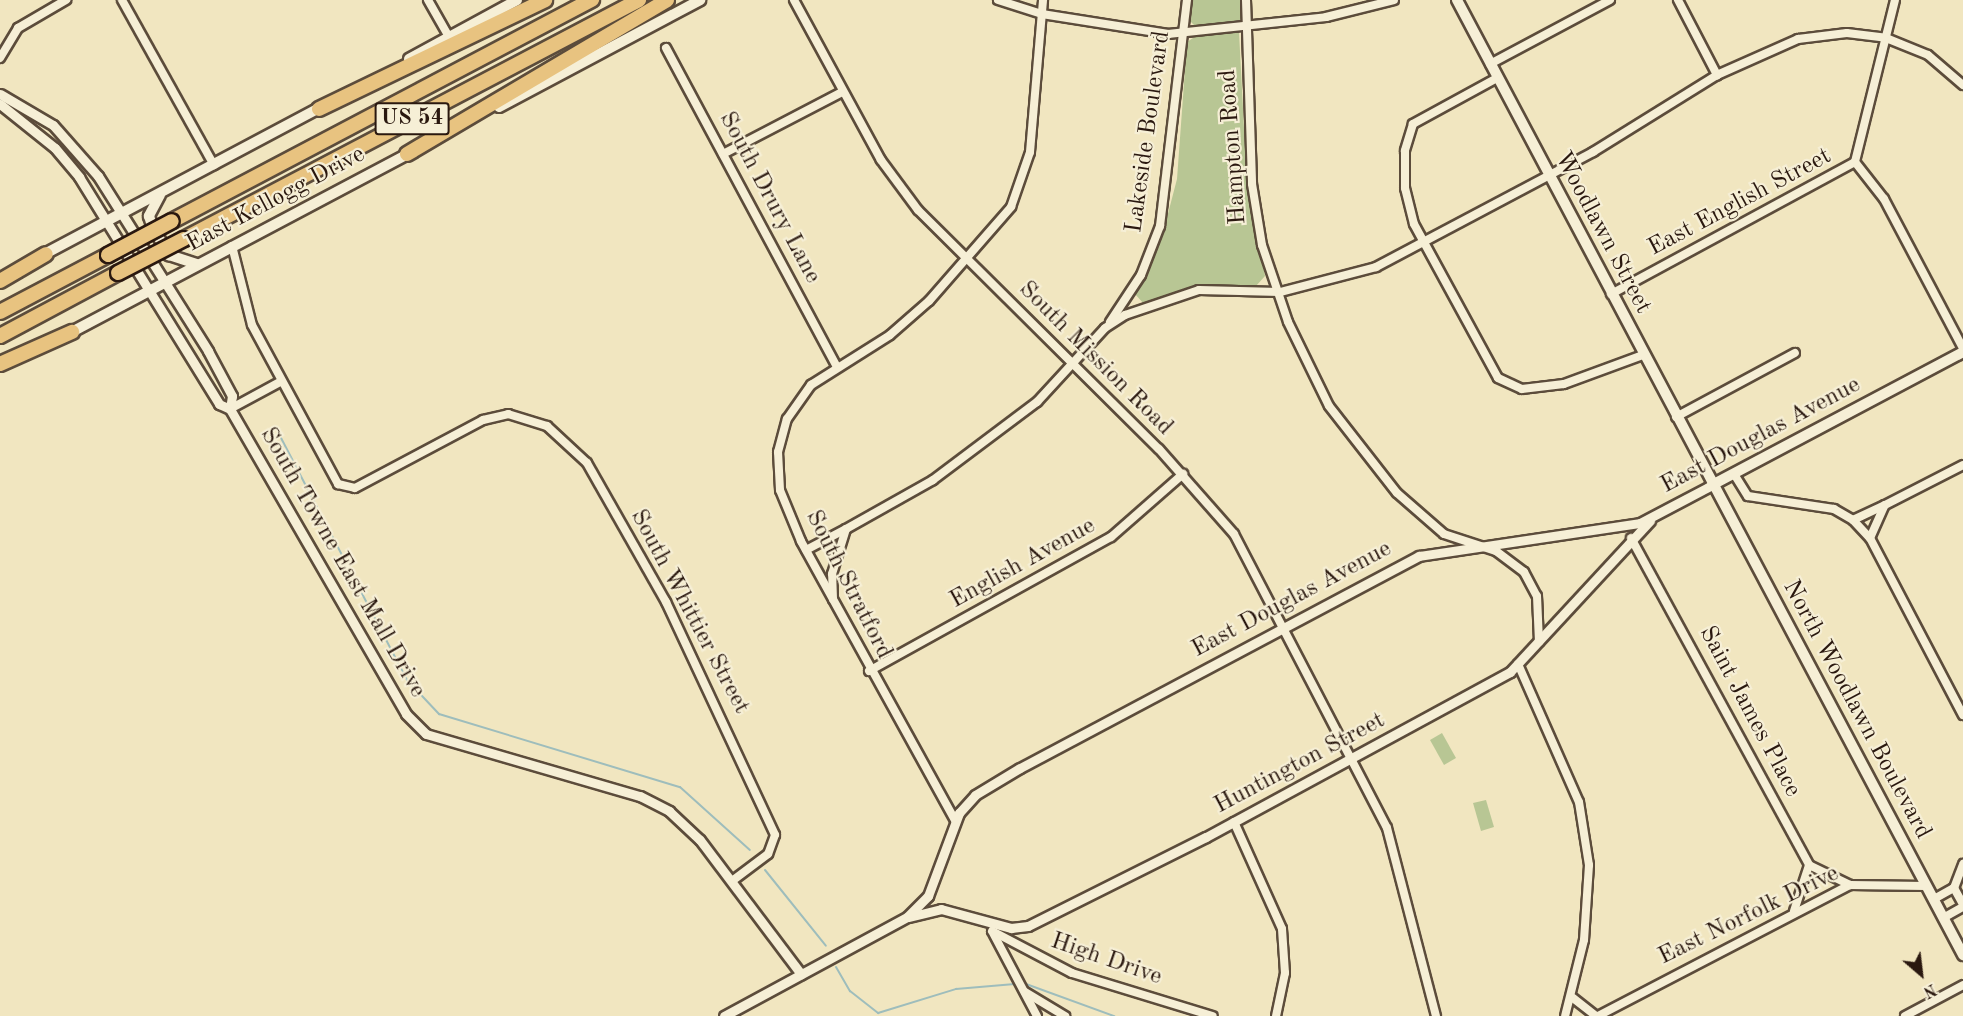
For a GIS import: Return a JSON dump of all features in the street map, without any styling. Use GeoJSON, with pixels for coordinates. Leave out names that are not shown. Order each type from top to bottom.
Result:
{"type":"FeatureCollection","features":[{"type":"Feature","properties":{"kind":"highway"},"geometry":{"type":"LineString","coordinates":[[319,108],[545,0]]}},
{"type":"Feature","properties":{"kind":"highway","name":"US 54"},"geometry":{"type":"LineString","coordinates":[[0,312],[592,0]]}},
{"type":"Feature","properties":{"kind":"highway","name":"US 54"},"geometry":{"type":"LineString","coordinates":[[0,336],[639,0]]}},
{"type":"Feature","properties":{"kind":"highway"},"geometry":{"type":"LineString","coordinates":[[407,154],[667,0]]}},
{"type":"Feature","properties":{"kind":"highway"},"geometry":{"type":"LineString","coordinates":[[0,279],[46,254]]}},
{"type":"Feature","properties":{"kind":"highway"},"geometry":{"type":"LineString","coordinates":[[0,364],[72,332]]}},
{"type":"Feature","properties":{"kind":"main road"},"geometry":{"type":"LineString","coordinates":[[46,254],[517,0]]}},
{"type":"Feature","properties":{"kind":"main road","name":"East Kellogg Drive"},"geometry":{"type":"LineString","coordinates":[[0,370],[700,0]]}},
{"type":"Feature","properties":{"kind":"main road","name":"Woodlawn Street"},"geometry":{"type":"LineString","coordinates":[[1457,0],[1712,485]]}},
{"type":"Feature","properties":{"kind":"main road"},"geometry":{"type":"LineString","coordinates":[[162,192],[153,204],[152,226],[177,261],[201,263]]}},
{"type":"Feature","properties":{"kind":"main road","name":"East Douglas Avenue"},"geometry":{"type":"LineString","coordinates":[[1712,485],[1963,350]]}},
{"type":"Feature","properties":{"kind":"main road","name":"North Woodlawn Boulevard"},"geometry":{"type":"LineString","coordinates":[[1712,485],[1963,955]]}},
{"type":"Feature","properties":{"kind":"street"},"geometry":{"type":"LineString","coordinates":[[0,57],[18,28],[66,0]]}},
{"type":"Feature","properties":{"kind":"street"},"geometry":{"type":"LineString","coordinates":[[122,0],[214,165]]}},
{"type":"Feature","properties":{"kind":"street"},"geometry":{"type":"LineString","coordinates":[[428,0],[449,37]]}},
{"type":"Feature","properties":{"kind":"street","name":"South Mission Road"},"geometry":{"type":"LineString","coordinates":[[794,0],[842,92],[918,210],[1183,474],[1234,534],[1354,757],[1387,828],[1408,896],[1422,978],[1436,1016]]}},
{"type":"Feature","properties":{"kind":"street"},"geometry":{"type":"LineString","coordinates":[[998,0],[1042,14],[1124,29],[1183,32],[1326,17],[1394,0]]}},
{"type":"Feature","properties":{"kind":"street","name":"South Stratford"},"geometry":{"type":"LineString","coordinates":[[956,822],[869,671],[806,550],[780,490],[778,452],[794,407],[811,385],[890,335],[968,261],[1011,207],[1030,153],[1043,0]]}},
{"type":"Feature","properties":{"kind":"street","name":"Lakeside Boulevard"},"geometry":{"type":"LineString","coordinates":[[806,550],[933,480],[1076,366],[1106,328],[1141,275],[1160,226],[1187,0]]}},
{"type":"Feature","properties":{"kind":"street","name":"Hampton Road"},"geometry":{"type":"LineString","coordinates":[[1246,0],[1252,184],[1275,292],[1312,374],[1353,443],[1425,518],[1473,545],[1503,555],[1524,572],[1537,596],[1539,643]]}},
{"type":"Feature","properties":{"kind":"street"},"geometry":{"type":"LineString","coordinates":[[1490,64],[1610,0]]}},
{"type":"Feature","properties":{"kind":"street"},"geometry":{"type":"LineString","coordinates":[[1678,0],[1717,75]]}},
{"type":"Feature","properties":{"kind":"street"},"geometry":{"type":"LineString","coordinates":[[1895,0],[1856,162],[1879,190],[1963,350]]}},
{"type":"Feature","properties":{"kind":"street"},"geometry":{"type":"LineString","coordinates":[[1106,328],[1125,315],[1199,290],[1275,292],[1376,267],[1549,176],[1717,75],[1798,39],[1847,33],[1886,39],[1928,55],[1963,85]]}},
{"type":"Feature","properties":{"kind":"street","name":"South Drury Lane"},"geometry":{"type":"LineString","coordinates":[[666,48],[837,367]]}},
{"type":"Feature","properties":{"kind":"street"},"geometry":{"type":"LineString","coordinates":[[1497,78],[1413,124],[1405,152],[1405,188],[1424,242],[1498,378],[1522,389],[1564,384],[1643,355]]}},
{"type":"Feature","properties":{"kind":"street"},"geometry":{"type":"LineString","coordinates":[[723,154],[842,92]]}},
{"type":"Feature","properties":{"kind":"street","name":"South Towne East Mall Drive"},"geometry":{"type":"LineString","coordinates":[[0,94],[68,139],[122,214],[232,396],[230,409]]}},
{"type":"Feature","properties":{"kind":"street","name":"South Towne East Mall Drive"},"geometry":{"type":"LineString","coordinates":[[0,104],[55,148],[107,222],[219,404],[230,409],[383,681],[426,734],[640,796],[669,811],[700,840],[801,974]]}},
{"type":"Feature","properties":{"kind":"street","name":"East English Street"},"geometry":{"type":"LineString","coordinates":[[1611,294],[1856,162]]}},
{"type":"Feature","properties":{"kind":"street"},"geometry":{"type":"LineString","coordinates":[[230,409],[280,382],[252,325],[232,246]]}},
{"type":"Feature","properties":{"kind":"street"},"geometry":{"type":"LineString","coordinates":[[1676,417],[1795,353]]}},
{"type":"Feature","properties":{"kind":"street","name":"South Whittier Street"},"geometry":{"type":"LineString","coordinates":[[280,382],[338,484],[359,486],[483,420],[508,414],[532,418],[579,453],[666,602],[775,835],[768,854],[732,881]]}},
{"type":"Feature","properties":{"kind":"street"},"geometry":{"type":"LineString","coordinates":[[1853,520],[1963,465]]}},
{"type":"Feature","properties":{"kind":"street","name":"English Avenue"},"geometry":{"type":"LineString","coordinates":[[869,671],[1111,537],[1183,474]]}},
{"type":"Feature","properties":{"kind":"street"},"geometry":{"type":"LineString","coordinates":[[1734,474],[1749,496],[1834,509],[1853,520],[1870,538],[1963,715]]}},
{"type":"Feature","properties":{"kind":"street","name":"East Douglas Avenue"},"geometry":{"type":"LineString","coordinates":[[727,1015],[907,917],[928,896],[956,822],[975,795],[1020,768],[1419,556],[1473,545],[1640,523],[1712,485]]}},
{"type":"Feature","properties":{"kind":"street"},"geometry":{"type":"LineString","coordinates":[[1870,538],[1885,505]]}},
{"type":"Feature","properties":{"kind":"street","name":"Huntington Street"},"geometry":{"type":"LineString","coordinates":[[907,917],[941,909],[986,918],[1011,928],[1037,924],[1234,822],[1518,664],[1631,538],[1655,516]]}},
{"type":"Feature","properties":{"kind":"street"},"geometry":{"type":"LineString","coordinates":[[833,599],[832,574],[846,529]]}},
{"type":"Feature","properties":{"kind":"street","name":"Saint James Place"},"geometry":{"type":"LineString","coordinates":[[1631,538],[1809,865]]}},
{"type":"Feature","properties":{"kind":"street"},"geometry":{"type":"LineString","coordinates":[[1518,664],[1579,802],[1588,865],[1584,940],[1573,998],[1565,1016]]}},
{"type":"Feature","properties":{"kind":"street"},"geometry":{"type":"LineString","coordinates":[[1234,822],[1282,929],[1285,973],[1276,1016]]}},
{"type":"Feature","properties":{"kind":"street"},"geometry":{"type":"LineString","coordinates":[[1934,899],[1954,888],[1963,864]]}},
{"type":"Feature","properties":{"kind":"street"},"geometry":{"type":"LineString","coordinates":[[1794,911],[1809,865],[1850,885]]}},
{"type":"Feature","properties":{"kind":"street","name":"East Norfolk Drive"},"geometry":{"type":"LineString","coordinates":[[1597,1016],[1794,911],[1850,885],[1926,886]]}},
{"type":"Feature","properties":{"kind":"street"},"geometry":{"type":"LineString","coordinates":[[1943,918],[1963,906],[1954,888]]}},
{"type":"Feature","properties":{"kind":"street"},"geometry":{"type":"LineString","coordinates":[[986,918],[1037,1016]]}},
{"type":"Feature","properties":{"kind":"street","name":"High Drive"},"geometry":{"type":"LineString","coordinates":[[992,931],[1072,973],[1213,1016]]}},
{"type":"Feature","properties":{"kind":"street"},"geometry":{"type":"LineString","coordinates":[[1905,1016],[1963,985]]}},
{"type":"Feature","properties":{"kind":"street"},"geometry":{"type":"LineString","coordinates":[[1024,991],[1065,1016]]}},
{"type":"Feature","properties":{"kind":"street"},"geometry":{"type":"LineString","coordinates":[[1573,998],[1597,1016]]}},
{"type":"Feature","properties":{"kind":"green space"},"geometry":{"type":"Polygon","coordinates":[[[1191,0],[1243,0],[1243,16],[1238,23],[1196,27],[1190,21],[1191,0]]]}},
{"type":"Feature","properties":{"kind":"green space"},"geometry":{"type":"Polygon","coordinates":[[[1239,32],[1246,166],[1265,276],[1256,286],[1194,286],[1144,304],[1135,294],[1164,229],[1177,179],[1187,42],[1199,34],[1239,32]]]}},
{"type":"Feature","properties":{"kind":"green space"},"geometry":{"type":"Polygon","coordinates":[[[1442,733],[1456,758],[1444,765],[1430,740],[1442,733]]]}},
{"type":"Feature","properties":{"kind":"green space"},"geometry":{"type":"Polygon","coordinates":[[[1486,800],[1494,827],[1481,831],[1473,803],[1486,800]]]}},
{"type":"Feature","properties":{"kind":"waterway"},"geometry":{"type":"LineString","coordinates":[[280,436],[407,680],[439,714],[680,787],[750,850]]}},
{"type":"Feature","properties":{"kind":"waterway"},"geometry":{"type":"LineString","coordinates":[[765,870],[826,946]]}},
{"type":"Feature","properties":{"kind":"waterway"},"geometry":{"type":"LineString","coordinates":[[836,967],[850,991],[878,1013],[956,989],[1015,984]]}},
{"type":"Feature","properties":{"kind":"waterway"},"geometry":{"type":"LineString","coordinates":[[1026,984],[1114,1016]]}}]}
